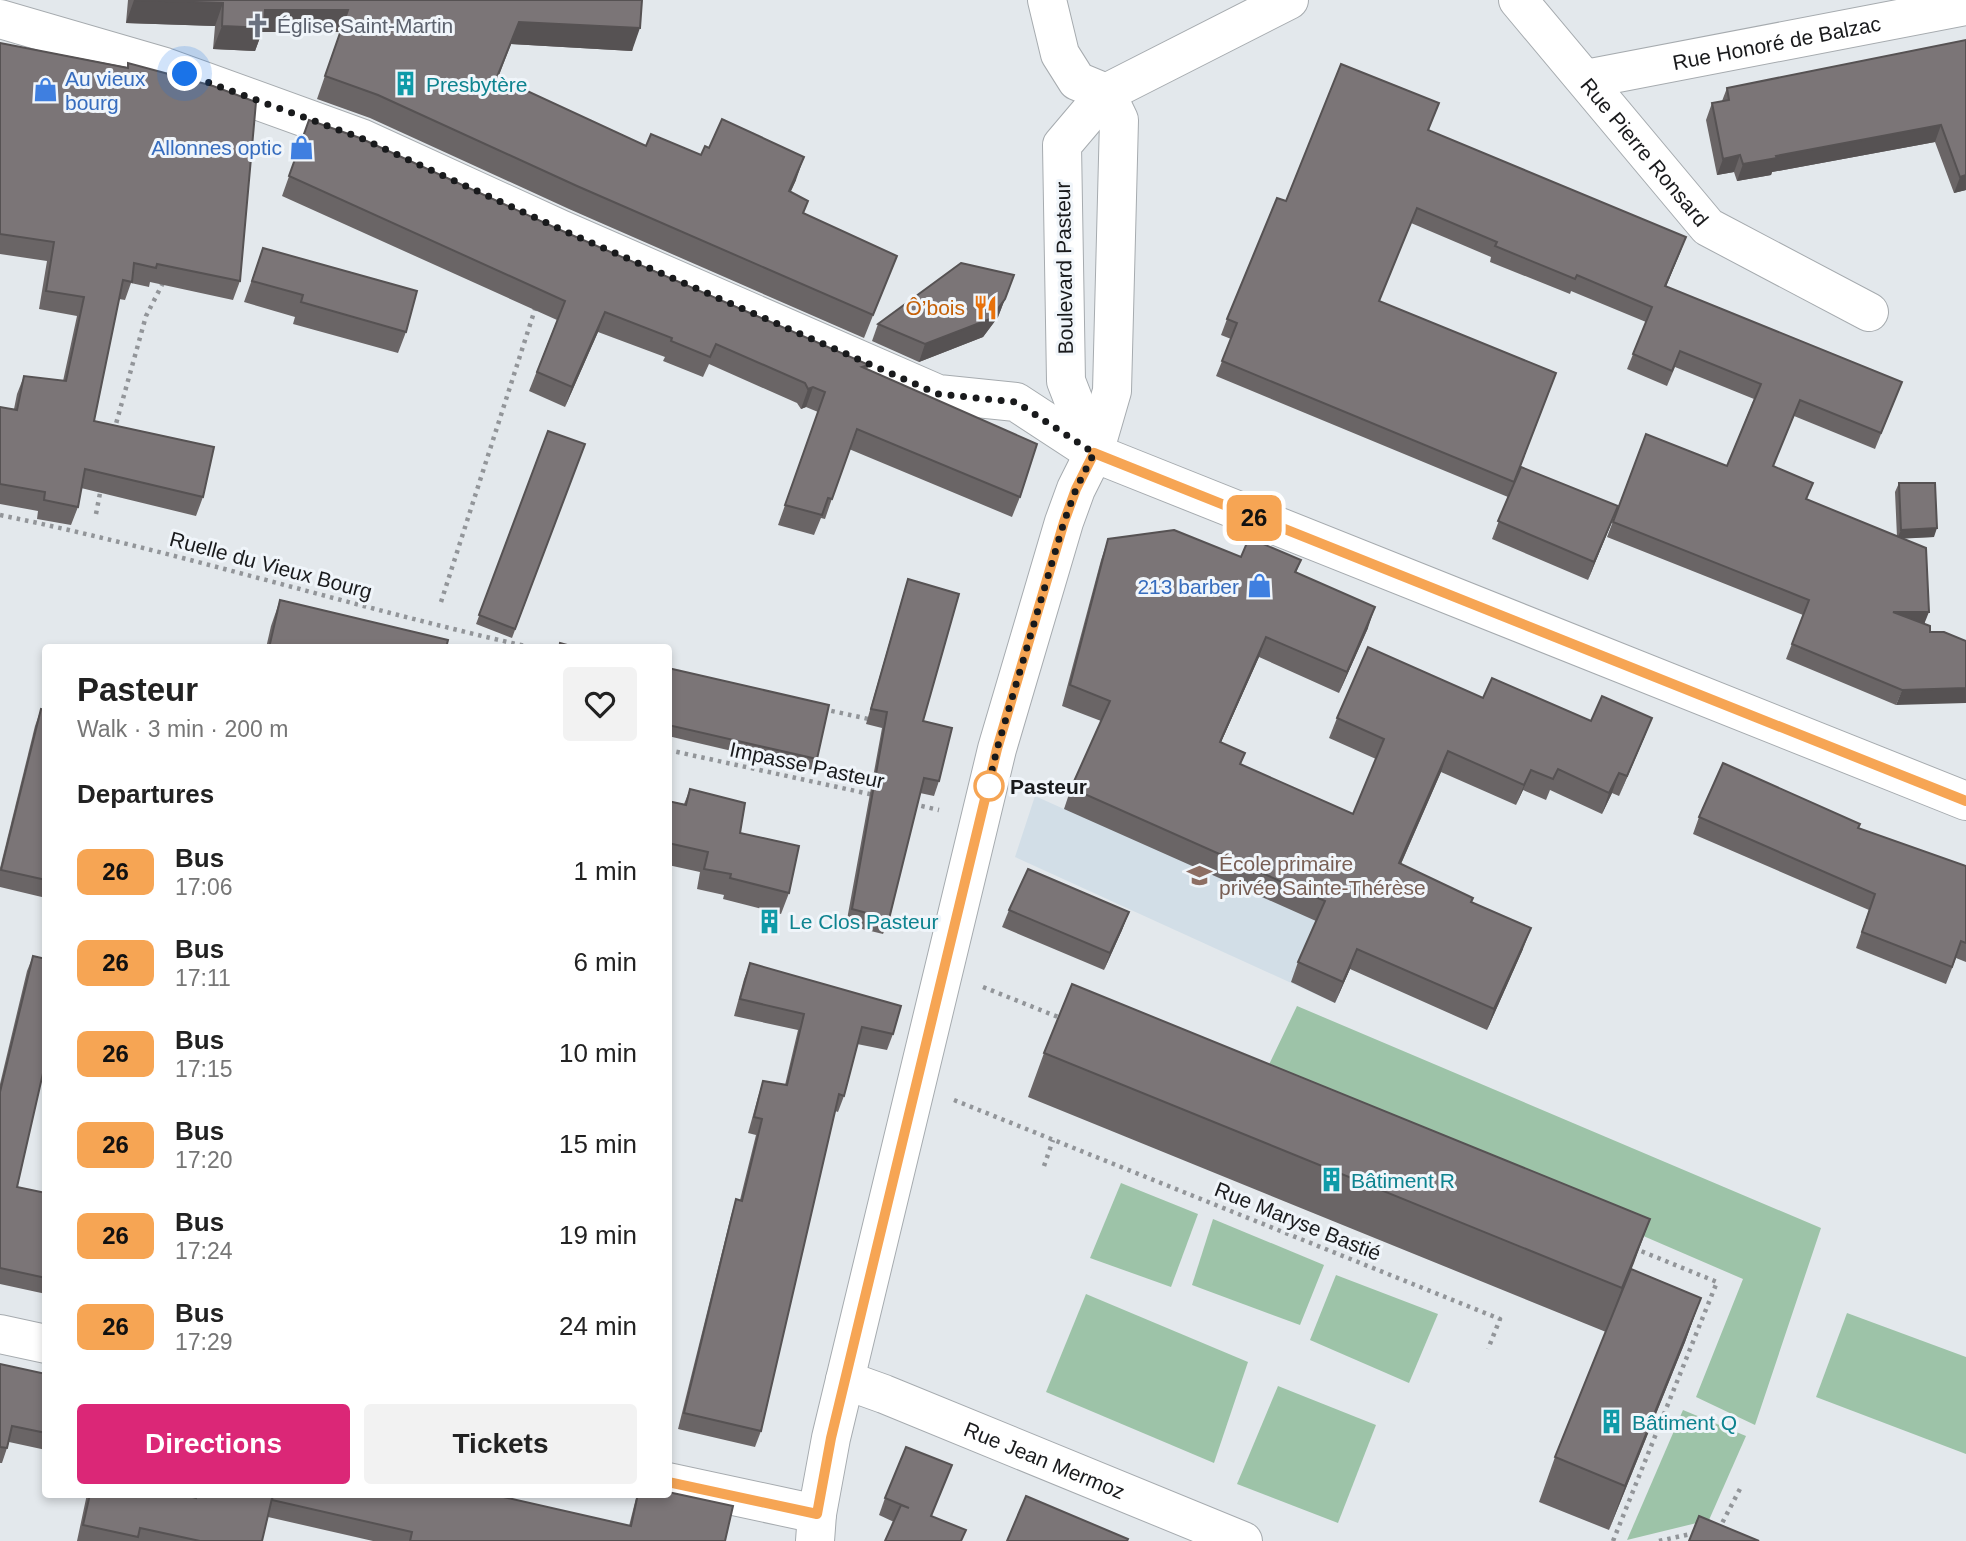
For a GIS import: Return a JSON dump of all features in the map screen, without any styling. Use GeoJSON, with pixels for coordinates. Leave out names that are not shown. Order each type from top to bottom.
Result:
{"type":"FeatureCollection","features":[{"type":"Feature","properties":{"kind":"street"},"geometry":{"type":"LineString","coordinates":[[672,1483],[816,1528],[831,1438],[997,749],[1064,522],[1076,489],[1094,453],[1112,391],[1119,120],[1106,93],[1077,81],[1060,54],[1047,0]]}},
{"type":"Feature","properties":{"kind":"street"},"geometry":{"type":"LineString","coordinates":[[1106,93],[1289,0]]}},
{"type":"Feature","properties":{"kind":"street","name":"Rue Pierre Ronsard"},"geometry":{"type":"LineString","coordinates":[[1518,0],[1708,227],[1869,312]]}},
{"type":"Feature","properties":{"kind":"street","name":"Rue Honoré de Balzac"},"geometry":{"type":"LineString","coordinates":[[1586,79],[1966,5]]}},
{"type":"Feature","properties":{"kind":"street"},"geometry":{"type":"LineString","coordinates":[[0,19],[165,67],[361,138],[560,229],[938,394],[1016,402],[1094,453],[1966,801]]}},
{"type":"Feature","properties":{"kind":"street","name":"Boulevard Pasteur"},"geometry":{"type":"LineString","coordinates":[[1094,453],[1066,381],[1062,145],[1106,93]]}},
{"type":"Feature","properties":{"kind":"street"},"geometry":{"type":"LineString","coordinates":[[0,1334],[42,1343]]}},
{"type":"Feature","properties":{"kind":"street","name":"Rue Jean Mermoz"},"geometry":{"type":"LineString","coordinates":[[845,1380],[1244,1541]]}},
{"type":"Feature","properties":{"kind":"path"},"geometry":{"type":"LineString","coordinates":[[114,432],[146,316],[169,272]]}},
{"type":"Feature","properties":{"kind":"path"},"geometry":{"type":"LineString","coordinates":[[441,602],[540,294]]}},
{"type":"Feature","properties":{"kind":"path"},"geometry":{"type":"LineString","coordinates":[[96,514],[102,480]]}},
{"type":"Feature","properties":{"kind":"path","name":"Ruelle du Vieux Bourg"},"geometry":{"type":"LineString","coordinates":[[0,515],[91,534],[271,583],[518,644]]}},
{"type":"Feature","properties":{"kind":"path"},"geometry":{"type":"LineString","coordinates":[[819,708],[874,720]]}},
{"type":"Feature","properties":{"kind":"path","name":"Impasse Pasteur"},"geometry":{"type":"LineString","coordinates":[[672,751],[886,798]]}},
{"type":"Feature","properties":{"kind":"path"},"geometry":{"type":"LineString","coordinates":[[913,804],[981,819]]}},
{"type":"Feature","properties":{"kind":"path"},"geometry":{"type":"LineString","coordinates":[[944,971],[1073,1023]]}},
{"type":"Feature","properties":{"kind":"path","name":"Rue Maryse Bastié"},"geometry":{"type":"LineString","coordinates":[[918,1085],[1500,1319],[1488,1349]]}},
{"type":"Feature","properties":{"kind":"path"},"geometry":{"type":"LineString","coordinates":[[1044,1166],[1054,1140]]}},
{"type":"Feature","properties":{"kind":"path"},"geometry":{"type":"LineString","coordinates":[[1613,1541],[1717,1282],[1627,1246]]}},
{"type":"Feature","properties":{"kind":"path"},"geometry":{"type":"LineString","coordinates":[[1658,1541],[1720,1527],[1741,1487]]}},
{"type":"Feature","properties":{"kind":"shaded area","name":"École primaire privée Sainte-Thérèse"},"geometry":{"type":"Polygon","coordinates":[[[1085,760],[1367,930],[1335,1003],[1015,857],[1035,796],[1064,809],[1085,760]]]}},
{"type":"Feature","properties":{"kind":"green space"},"geometry":{"type":"Polygon","coordinates":[[[1297,1006],[1821,1228],[1755,1425],[1696,1397],[1743,1279],[1265,1073],[1297,1006]]]}},
{"type":"Feature","properties":{"kind":"green space"},"geometry":{"type":"Polygon","coordinates":[[[1121,1183],[1198,1214],[1171,1287],[1090,1258],[1121,1183]]]}},
{"type":"Feature","properties":{"kind":"green space"},"geometry":{"type":"Polygon","coordinates":[[[1213,1219],[1324,1265],[1300,1325],[1192,1285],[1213,1219]]]}},
{"type":"Feature","properties":{"kind":"green space"},"geometry":{"type":"Polygon","coordinates":[[[1336,1275],[1438,1314],[1409,1383],[1310,1340],[1336,1275]]]}},
{"type":"Feature","properties":{"kind":"green space"},"geometry":{"type":"Polygon","coordinates":[[[1086,1294],[1248,1362],[1214,1463],[1046,1392],[1086,1294]]]}},
{"type":"Feature","properties":{"kind":"green space"},"geometry":{"type":"Polygon","coordinates":[[[1847,1313],[1966,1357],[1966,1454],[1816,1397],[1847,1313]]]}},
{"type":"Feature","properties":{"kind":"green space"},"geometry":{"type":"Polygon","coordinates":[[[1278,1386],[1376,1425],[1338,1523],[1237,1484],[1278,1386]]]}},
{"type":"Feature","properties":{"kind":"green space"},"geometry":{"type":"Polygon","coordinates":[[[1683,1410],[1746,1436],[1709,1520],[1627,1540],[1683,1410]]]}},
{"type":"Feature","properties":{"kind":"building"},"geometry":{"type":"Polygon","coordinates":[[[136,0],[642,0],[640,28],[519,22],[497,77],[646,146],[651,134],[701,155],[705,146],[709,148],[722,119],[804,157],[789,191],[808,201],[803,213],[897,256],[873,315],[577,186],[378,95],[325,76],[348,10],[265,10],[264,28],[222,26],[223,3],[136,0]]]}},
{"type":"Feature","properties":{"kind":"building"},"geometry":{"type":"Polygon","coordinates":[[[1966,40],[1966,175],[1960,177],[1941,125],[1743,164],[1740,155],[1723,159],[1712,103],[1729,100],[1727,88],[1966,40]]]}},
{"type":"Feature","properties":{"kind":"building"},"geometry":{"type":"Polygon","coordinates":[[[0,43],[128,68],[128,63],[213,86],[256,102],[240,281],[157,264],[156,268],[134,263],[132,282],[123,280],[94,421],[214,447],[203,497],[85,469],[78,507],[44,500],[45,492],[0,484],[0,407],[17,410],[24,376],[66,381],[84,297],[46,291],[54,242],[0,234],[0,43]]]}},
{"type":"Feature","properties":{"kind":"building"},"geometry":{"type":"Polygon","coordinates":[[[1341,64],[1439,103],[1428,130],[1686,237],[1665,286],[1902,382],[1881,433],[1800,400],[1773,466],[1813,483],[1806,499],[1926,548],[1929,612],[1893,612],[1930,626],[1930,632],[1944,632],[1966,641],[1966,688],[1902,690],[1792,644],[1809,600],[1613,522],[1646,434],[1727,466],[1761,384],[1680,351],[1672,371],[1633,354],[1652,307],[1577,275],[1575,279],[1495,246],[1497,242],[1417,208],[1379,301],[1556,373],[1514,482],[1222,361],[1237,323],[1227,319],[1277,198],[1286,201],[1341,64]]]}},
{"type":"Feature","properties":{"kind":"building"},"geometry":{"type":"Polygon","coordinates":[[[309,120],[360,138],[558,229],[869,365],[862,367],[1037,444],[1020,497],[857,429],[832,499],[828,498],[822,515],[785,505],[825,392],[813,387],[808,389],[805,383],[716,344],[710,357],[671,341],[672,338],[605,312],[572,387],[537,372],[565,301],[289,176],[309,120]]]}},
{"type":"Feature","properties":{"kind":"building"},"geometry":{"type":"Polygon","coordinates":[[[263,248],[417,291],[406,332],[301,302],[303,295],[252,281],[263,248]]]}},
{"type":"Feature","properties":{"kind":"building"},"geometry":{"type":"Polygon","coordinates":[[[961,263],[1014,275],[1005,299],[990,319],[925,344],[878,324],[961,263]]]}},
{"type":"Feature","properties":{"kind":"building"},"geometry":{"type":"Polygon","coordinates":[[[548,431],[585,444],[515,629],[479,615],[548,431]]]}},
{"type":"Feature","properties":{"kind":"building"},"geometry":{"type":"Polygon","coordinates":[[[1521,467],[1618,506],[1594,562],[1498,521],[1521,467]]]}},
{"type":"Feature","properties":{"kind":"building"},"geometry":{"type":"Polygon","coordinates":[[[1899,483],[1935,483],[1937,528],[1901,530],[1899,483]]]}},
{"type":"Feature","properties":{"kind":"building"},"geometry":{"type":"Polygon","coordinates":[[[1174,530],[1241,557],[1249,538],[1301,560],[1295,572],[1375,607],[1347,672],[1266,637],[1220,742],[1245,753],[1240,764],[1353,814],[1384,739],[1337,718],[1368,647],[1483,698],[1492,678],[1591,721],[1602,696],[1652,718],[1627,776],[1619,773],[1609,793],[1558,769],[1553,779],[1531,770],[1524,785],[1448,751],[1399,863],[1473,898],[1471,902],[1531,928],[1494,1009],[1357,949],[1343,982],[1298,962],[1325,901],[1071,788],[1110,701],[1070,685],[1108,539],[1174,530]]]}},
{"type":"Feature","properties":{"kind":"building"},"geometry":{"type":"Polygon","coordinates":[[[908,579],[959,594],[923,721],[952,728],[939,781],[924,778],[889,919],[852,909],[887,712],[871,709],[908,579]]]}},
{"type":"Feature","properties":{"kind":"building"},"geometry":{"type":"Polygon","coordinates":[[[280,600],[448,640],[447,644],[270,644],[280,600]]]}},
{"type":"Feature","properties":{"kind":"building"},"geometry":{"type":"Polygon","coordinates":[[[672,669],[829,705],[817,759],[672,726],[672,669]]]}},
{"type":"Feature","properties":{"kind":"building"},"geometry":{"type":"Polygon","coordinates":[[[41,709],[42,709],[42,879],[1,870],[41,709]]]}},
{"type":"Feature","properties":{"kind":"building"},"geometry":{"type":"Polygon","coordinates":[[[1723,763],[1860,824],[1858,828],[1966,866],[1966,943],[1961,941],[1952,967],[1862,932],[1875,894],[1699,817],[1723,763]]]}},
{"type":"Feature","properties":{"kind":"building"},"geometry":{"type":"Polygon","coordinates":[[[690,789],[745,803],[740,833],[799,846],[789,893],[730,878],[731,874],[704,869],[708,852],[672,844],[672,802],[686,805],[690,789]]]}},
{"type":"Feature","properties":{"kind":"building"},"geometry":{"type":"Polygon","coordinates":[[[1028,869],[1129,912],[1110,953],[1009,910],[1028,869]]]}},
{"type":"Feature","properties":{"kind":"building"},"geometry":{"type":"Polygon","coordinates":[[[33,956],[42,958],[42,1078],[17,1187],[42,1192],[42,1277],[0,1268],[0,1092],[33,956]]]}},
{"type":"Feature","properties":{"kind":"building"},"geometry":{"type":"Polygon","coordinates":[[[750,963],[901,1006],[893,1034],[862,1027],[844,1096],[839,1094],[761,1431],[684,1413],[736,1199],[742,1201],[762,1119],[754,1117],[763,1081],[787,1085],[804,1014],[740,999],[750,963]]]}},
{"type":"Feature","properties":{"kind":"building"},"geometry":{"type":"Polygon","coordinates":[[[1072,984],[1650,1219],[1622,1288],[1044,1053],[1072,984]]]}},
{"type":"Feature","properties":{"kind":"building","name":"Bâtiment Q"},"geometry":{"type":"Polygon","coordinates":[[[1631,1269],[1701,1298],[1625,1486],[1555,1457],[1631,1269]]]}},
{"type":"Feature","properties":{"kind":"building"},"geometry":{"type":"Polygon","coordinates":[[[0,1364],[42,1373],[42,1432],[12,1426],[7,1448],[0,1447],[0,1364]]]}},
{"type":"Feature","properties":{"kind":"building"},"geometry":{"type":"Polygon","coordinates":[[[906,1447],[952,1465],[931,1516],[966,1530],[961,1541],[885,1541],[901,1505],[909,1508],[885,1498],[906,1447]]]}},
{"type":"Feature","properties":{"kind":"building"},"geometry":{"type":"Polygon","coordinates":[[[672,1493],[733,1506],[725,1541],[410,1541],[412,1532],[272,1500],[508,1498],[631,1526],[637,1498],[672,1498],[672,1493]]]}},
{"type":"Feature","properties":{"kind":"building"},"geometry":{"type":"Polygon","coordinates":[[[1026,1496],[1128,1539],[1007,1541],[1026,1496]]]}},
{"type":"Feature","properties":{"kind":"building"},"geometry":{"type":"Polygon","coordinates":[[[89,1498],[272,1498],[262,1541],[200,1541],[140,1528],[138,1537],[83,1525],[89,1498]]]}},
{"type":"Feature","properties":{"kind":"building"},"geometry":{"type":"Polygon","coordinates":[[[1699,1516],[1759,1541],[1689,1541],[1699,1516]]]}},
{"type":"Feature","properties":{"kind":"bus line","name":"26"},"geometry":{"type":"LineString","coordinates":[[672,1483],[817,1514],[831,1438],[997,749],[1064,522],[1076,489],[1094,453],[1966,801]]}},
{"type":"Feature","properties":{"kind":"place","name":"Église Saint-Martin"},"geometry":{"type":"Point","coordinates":[257,25]}},
{"type":"Feature","properties":{"kind":"place","name":"Presbytère"},"geometry":{"type":"Point","coordinates":[406,84]}},
{"type":"Feature","properties":{"kind":"place","name":"Au vieux bourg"},"geometry":{"type":"Point","coordinates":[45,90]}},
{"type":"Feature","properties":{"kind":"place","name":"Allonnes optic"},"geometry":{"type":"Point","coordinates":[302,147]}},
{"type":"Feature","properties":{"kind":"place","name":"Ô’bois"},"geometry":{"type":"Point","coordinates":[985,307]}},
{"type":"Feature","properties":{"kind":"place","name":"213 barber"},"geometry":{"type":"Point","coordinates":[1259,586]}},
{"type":"Feature","properties":{"kind":"place","name":"Pasteur"},"geometry":{"type":"Point","coordinates":[989,786]}},
{"type":"Feature","properties":{"kind":"place","name":"École primaire privée Sainte-Thérèse"},"geometry":{"type":"Point","coordinates":[1199,875]}},
{"type":"Feature","properties":{"kind":"place","name":"Le Clos Pasteur"},"geometry":{"type":"Point","coordinates":[769,921]}},
{"type":"Feature","properties":{"kind":"place","name":"Bâtiment R"},"geometry":{"type":"Point","coordinates":[1331,1180]}},
{"type":"Feature","properties":{"kind":"place","name":"Bâtiment Q"},"geometry":{"type":"Point","coordinates":[1612,1422]}},
{"type":"Feature","properties":{"kind":"route"},"geometry":{"type":"LineString","coordinates":[[185,74],[361,138],[560,229],[938,394],[1016,402],[1094,453],[1076,489],[1064,522],[997,749],[986,796],[989,786]]}}]}
